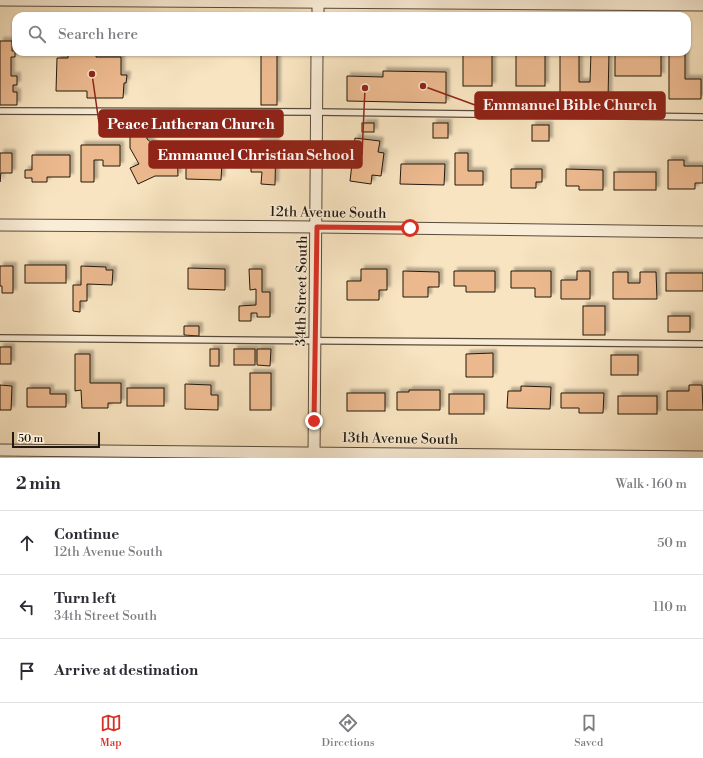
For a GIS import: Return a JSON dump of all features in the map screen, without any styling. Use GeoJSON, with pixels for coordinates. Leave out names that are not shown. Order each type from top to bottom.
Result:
{"type":"FeatureCollection","features":[{"type":"Feature","properties":{"kind":"street"},"geometry":{"type":"LineString","coordinates":[[2,0],[318,1],[703,5]]}},
{"type":"Feature","properties":{"kind":"street"},"geometry":{"type":"LineString","coordinates":[[318,1],[318,12]]}},
{"type":"Feature","properties":{"kind":"street","name":"34th Street South"},"geometry":{"type":"LineString","coordinates":[[314,455],[318,56]]}},
{"type":"Feature","properties":{"kind":"street","name":"12th Avenue South"},"geometry":{"type":"LineString","coordinates":[[0,225],[703,232]]}},
{"type":"Feature","properties":{"kind":"street","name":"13th Avenue South"},"geometry":{"type":"LineString","coordinates":[[0,450],[314,455],[703,457]]}},
{"type":"Feature","properties":{"kind":"lane"},"geometry":{"type":"LineString","coordinates":[[0,111],[317,112],[703,117]]}},
{"type":"Feature","properties":{"kind":"lane"},"geometry":{"type":"LineString","coordinates":[[0,338],[703,344]]}},
{"type":"Feature","properties":{"kind":"building"},"geometry":{"type":"Polygon","coordinates":[[[0,41],[12,41],[12,56],[15,57],[11,57],[11,76],[17,76],[17,85],[13,85],[13,92],[17,92],[17,105],[0,105],[0,41]]]}},
{"type":"Feature","properties":{"kind":"building"},"geometry":{"type":"Polygon","coordinates":[[[68,56],[121,57],[121,75],[127,75],[126,83],[124,83],[123,98],[87,98],[87,91],[56,91],[57,58],[68,58],[68,56]]]}},
{"type":"Feature","properties":{"kind":"building"},"geometry":{"type":"Polygon","coordinates":[[[261,56],[277,56],[277,105],[261,105],[261,56]]]}},
{"type":"Feature","properties":{"kind":"building"},"geometry":{"type":"Polygon","coordinates":[[[463,56],[492,56],[492,86],[463,86],[463,56]]]}},
{"type":"Feature","properties":{"kind":"building"},"geometry":{"type":"Polygon","coordinates":[[[516,56],[545,56],[545,86],[516,86],[516,56]]]}},
{"type":"Feature","properties":{"kind":"building"},"geometry":{"type":"Polygon","coordinates":[[[560,56],[579,56],[579,82],[590,82],[591,56],[609,56],[608,100],[560,99],[560,56]]]}},
{"type":"Feature","properties":{"kind":"building"},"geometry":{"type":"Polygon","coordinates":[[[615,56],[661,56],[661,76],[615,76],[615,56]]]}},
{"type":"Feature","properties":{"kind":"building"},"geometry":{"type":"Polygon","coordinates":[[[669,56],[685,56],[685,79],[701,79],[701,99],[669,99],[669,56]]]}},
{"type":"Feature","properties":{"kind":"building"},"geometry":{"type":"Polygon","coordinates":[[[383,71],[446,72],[446,103],[347,101],[347,76],[383,77],[383,71]]]}},
{"type":"Feature","properties":{"kind":"building"},"geometry":{"type":"Polygon","coordinates":[[[362,123],[374,123],[374,132],[362,132],[362,123]]]}},
{"type":"Feature","properties":{"kind":"building"},"geometry":{"type":"Polygon","coordinates":[[[433,123],[448,123],[448,138],[433,138],[433,123]]]}},
{"type":"Feature","properties":{"kind":"building"},"geometry":{"type":"Polygon","coordinates":[[[532,125],[549,125],[549,141],[532,141],[532,125]]]}},
{"type":"Feature","properties":{"kind":"building"},"geometry":{"type":"Polygon","coordinates":[[[130,131],[147,131],[147,139],[159,149],[177,149],[178,176],[155,176],[138,184],[130,168],[139,164],[130,148],[130,131]]]}},
{"type":"Feature","properties":{"kind":"building"},"geometry":{"type":"Polygon","coordinates":[[[355,138],[380,141],[378,152],[384,153],[381,176],[372,175],[371,184],[350,181],[355,138]]]}},
{"type":"Feature","properties":{"kind":"building"},"geometry":{"type":"Polygon","coordinates":[[[257,142],[276,142],[275,185],[261,184],[262,172],[251,172],[251,158],[257,159],[257,142]]]}},
{"type":"Feature","properties":{"kind":"building"},"geometry":{"type":"Polygon","coordinates":[[[81,145],[120,145],[120,166],[103,166],[103,160],[94,160],[94,182],[81,182],[81,145]]]}},
{"type":"Feature","properties":{"kind":"building"},"geometry":{"type":"Polygon","coordinates":[[[0,153],[12,153],[12,173],[1,173],[0,182],[0,153]]]}},
{"type":"Feature","properties":{"kind":"building"},"geometry":{"type":"Polygon","coordinates":[[[455,153],[468,153],[468,171],[483,171],[483,185],[455,185],[455,153]]]}},
{"type":"Feature","properties":{"kind":"building"},"geometry":{"type":"Polygon","coordinates":[[[32,155],[70,155],[70,177],[47,177],[47,182],[32,182],[32,178],[25,178],[25,170],[32,170],[32,155]]]}},
{"type":"Feature","properties":{"kind":"building"},"geometry":{"type":"Polygon","coordinates":[[[668,160],[684,160],[684,166],[703,166],[703,183],[695,183],[695,189],[668,189],[668,160]]]}},
{"type":"Feature","properties":{"kind":"building"},"geometry":{"type":"Polygon","coordinates":[[[186,161],[222,162],[221,180],[186,179],[186,161]]]}},
{"type":"Feature","properties":{"kind":"building"},"geometry":{"type":"Polygon","coordinates":[[[401,164],[445,164],[444,185],[400,184],[401,164]]]}},
{"type":"Feature","properties":{"kind":"building"},"geometry":{"type":"Polygon","coordinates":[[[511,169],[542,169],[542,182],[536,182],[536,188],[511,188],[511,169]]]}},
{"type":"Feature","properties":{"kind":"building"},"geometry":{"type":"Polygon","coordinates":[[[566,169],[603,170],[603,190],[579,190],[579,186],[566,186],[566,169]]]}},
{"type":"Feature","properties":{"kind":"building"},"geometry":{"type":"Polygon","coordinates":[[[614,172],[656,172],[656,190],[614,190],[614,172]]]}},
{"type":"Feature","properties":{"kind":"building"},"geometry":{"type":"Polygon","coordinates":[[[25,265],[66,265],[66,283],[25,283],[25,265]]]}},
{"type":"Feature","properties":{"kind":"building"},"geometry":{"type":"Polygon","coordinates":[[[0,266],[13,266],[13,293],[2,293],[2,286],[0,286],[0,266]]]}},
{"type":"Feature","properties":{"kind":"building"},"geometry":{"type":"Polygon","coordinates":[[[81,266],[106,267],[106,270],[113,270],[112,285],[87,284],[87,301],[80,301],[80,312],[73,311],[73,285],[81,285],[81,266]]]}},
{"type":"Feature","properties":{"kind":"building"},"geometry":{"type":"Polygon","coordinates":[[[188,268],[225,269],[225,290],[188,289],[188,268]]]}},
{"type":"Feature","properties":{"kind":"building"},"geometry":{"type":"Polygon","coordinates":[[[249,269],[262,269],[262,292],[270,292],[270,317],[257,317],[257,313],[251,313],[251,321],[239,321],[239,306],[256,305],[256,289],[250,290],[249,269]]]}},
{"type":"Feature","properties":{"kind":"building"},"geometry":{"type":"Polygon","coordinates":[[[361,269],[387,269],[387,290],[379,290],[379,300],[347,300],[347,281],[361,281],[361,269]]]}},
{"type":"Feature","properties":{"kind":"building"},"geometry":{"type":"Polygon","coordinates":[[[403,271],[439,272],[439,287],[428,287],[428,297],[403,297],[403,271]]]}},
{"type":"Feature","properties":{"kind":"building"},"geometry":{"type":"Polygon","coordinates":[[[454,271],[495,271],[495,292],[466,292],[466,286],[454,286],[454,271]]]}},
{"type":"Feature","properties":{"kind":"building"},"geometry":{"type":"Polygon","coordinates":[[[511,271],[551,271],[551,297],[535,297],[535,288],[511,288],[511,271]]]}},
{"type":"Feature","properties":{"kind":"building"},"geometry":{"type":"Polygon","coordinates":[[[577,271],[590,271],[590,299],[561,299],[561,280],[577,280],[577,271]]]}},
{"type":"Feature","properties":{"kind":"building"},"geometry":{"type":"Polygon","coordinates":[[[613,272],[628,272],[628,283],[640,283],[640,272],[656,272],[657,299],[613,299],[613,272]]]}},
{"type":"Feature","properties":{"kind":"building"},"geometry":{"type":"Polygon","coordinates":[[[666,273],[703,273],[703,291],[666,291],[666,273]]]}},
{"type":"Feature","properties":{"kind":"building"},"geometry":{"type":"Polygon","coordinates":[[[583,306],[605,306],[605,335],[583,335],[583,306]]]}},
{"type":"Feature","properties":{"kind":"building"},"geometry":{"type":"Polygon","coordinates":[[[668,316],[690,316],[690,332],[668,332],[668,316]]]}},
{"type":"Feature","properties":{"kind":"building"},"geometry":{"type":"Polygon","coordinates":[[[184,326],[199,326],[199,336],[184,335],[184,326]]]}},
{"type":"Feature","properties":{"kind":"building"},"geometry":{"type":"Polygon","coordinates":[[[0,347],[11,347],[11,364],[0,364],[0,347]]]}},
{"type":"Feature","properties":{"kind":"building"},"geometry":{"type":"Polygon","coordinates":[[[210,349],[219,349],[219,366],[210,366],[210,349]]]}},
{"type":"Feature","properties":{"kind":"building"},"geometry":{"type":"Polygon","coordinates":[[[234,349],[255,349],[255,365],[234,365],[234,349]]]}},
{"type":"Feature","properties":{"kind":"building"},"geometry":{"type":"Polygon","coordinates":[[[257,349],[271,349],[270,366],[257,365],[257,349]]]}},
{"type":"Feature","properties":{"kind":"building"},"geometry":{"type":"Polygon","coordinates":[[[493,353],[493,377],[466,377],[466,354],[493,353]]]}},
{"type":"Feature","properties":{"kind":"building"},"geometry":{"type":"Polygon","coordinates":[[[75,354],[90,354],[90,383],[121,383],[121,403],[108,403],[108,408],[82,408],[81,390],[75,391],[75,354]]]}},
{"type":"Feature","properties":{"kind":"building"},"geometry":{"type":"Polygon","coordinates":[[[611,355],[638,355],[638,375],[611,375],[611,355]]]}},
{"type":"Feature","properties":{"kind":"building"},"geometry":{"type":"Polygon","coordinates":[[[250,373],[271,373],[271,410],[250,410],[250,373]]]}},
{"type":"Feature","properties":{"kind":"building"},"geometry":{"type":"Polygon","coordinates":[[[185,384],[211,385],[211,395],[218,395],[218,410],[185,409],[185,384]]]}},
{"type":"Feature","properties":{"kind":"building"},"geometry":{"type":"Polygon","coordinates":[[[0,385],[12,386],[11,410],[0,410],[0,385]]]}},
{"type":"Feature","properties":{"kind":"building"},"geometry":{"type":"Polygon","coordinates":[[[689,385],[702,385],[703,410],[667,410],[667,391],[689,391],[689,385]]]}},
{"type":"Feature","properties":{"kind":"building"},"geometry":{"type":"Polygon","coordinates":[[[521,386],[551,387],[550,409],[507,408],[508,391],[521,391],[521,386]]]}},
{"type":"Feature","properties":{"kind":"building"},"geometry":{"type":"Polygon","coordinates":[[[27,388],[50,388],[50,394],[66,394],[66,407],[27,407],[27,388]]]}},
{"type":"Feature","properties":{"kind":"building"},"geometry":{"type":"Polygon","coordinates":[[[127,388],[164,388],[164,406],[127,406],[127,388]]]}},
{"type":"Feature","properties":{"kind":"building"},"geometry":{"type":"Polygon","coordinates":[[[409,390],[440,390],[440,410],[397,410],[397,392],[409,392],[409,390]]]}},
{"type":"Feature","properties":{"kind":"building"},"geometry":{"type":"Polygon","coordinates":[[[347,393],[385,393],[385,411],[347,411],[347,393]]]}},
{"type":"Feature","properties":{"kind":"building"},"geometry":{"type":"Polygon","coordinates":[[[561,393],[604,393],[603,413],[579,413],[579,408],[561,408],[561,393]]]}},
{"type":"Feature","properties":{"kind":"building"},"geometry":{"type":"Polygon","coordinates":[[[449,394],[484,394],[484,414],[449,414],[449,394]]]}},
{"type":"Feature","properties":{"kind":"building"},"geometry":{"type":"Polygon","coordinates":[[[618,396],[657,396],[657,414],[618,414],[618,396]]]}},
{"type":"Feature","properties":{"kind":"place","name":"Peace Lutheran Church"},"geometry":{"type":"Point","coordinates":[92,74]}},
{"type":"Feature","properties":{"kind":"place","name":"Emmanuel Bible Church"},"geometry":{"type":"Point","coordinates":[423,86]}},
{"type":"Feature","properties":{"kind":"place","name":"Emmanuel Christian School"},"geometry":{"type":"Point","coordinates":[365,88]}},
{"type":"Feature","properties":{"kind":"route"},"geometry":{"type":"LineString","coordinates":[[314,421],[317,227],[410,228]]}}]}
